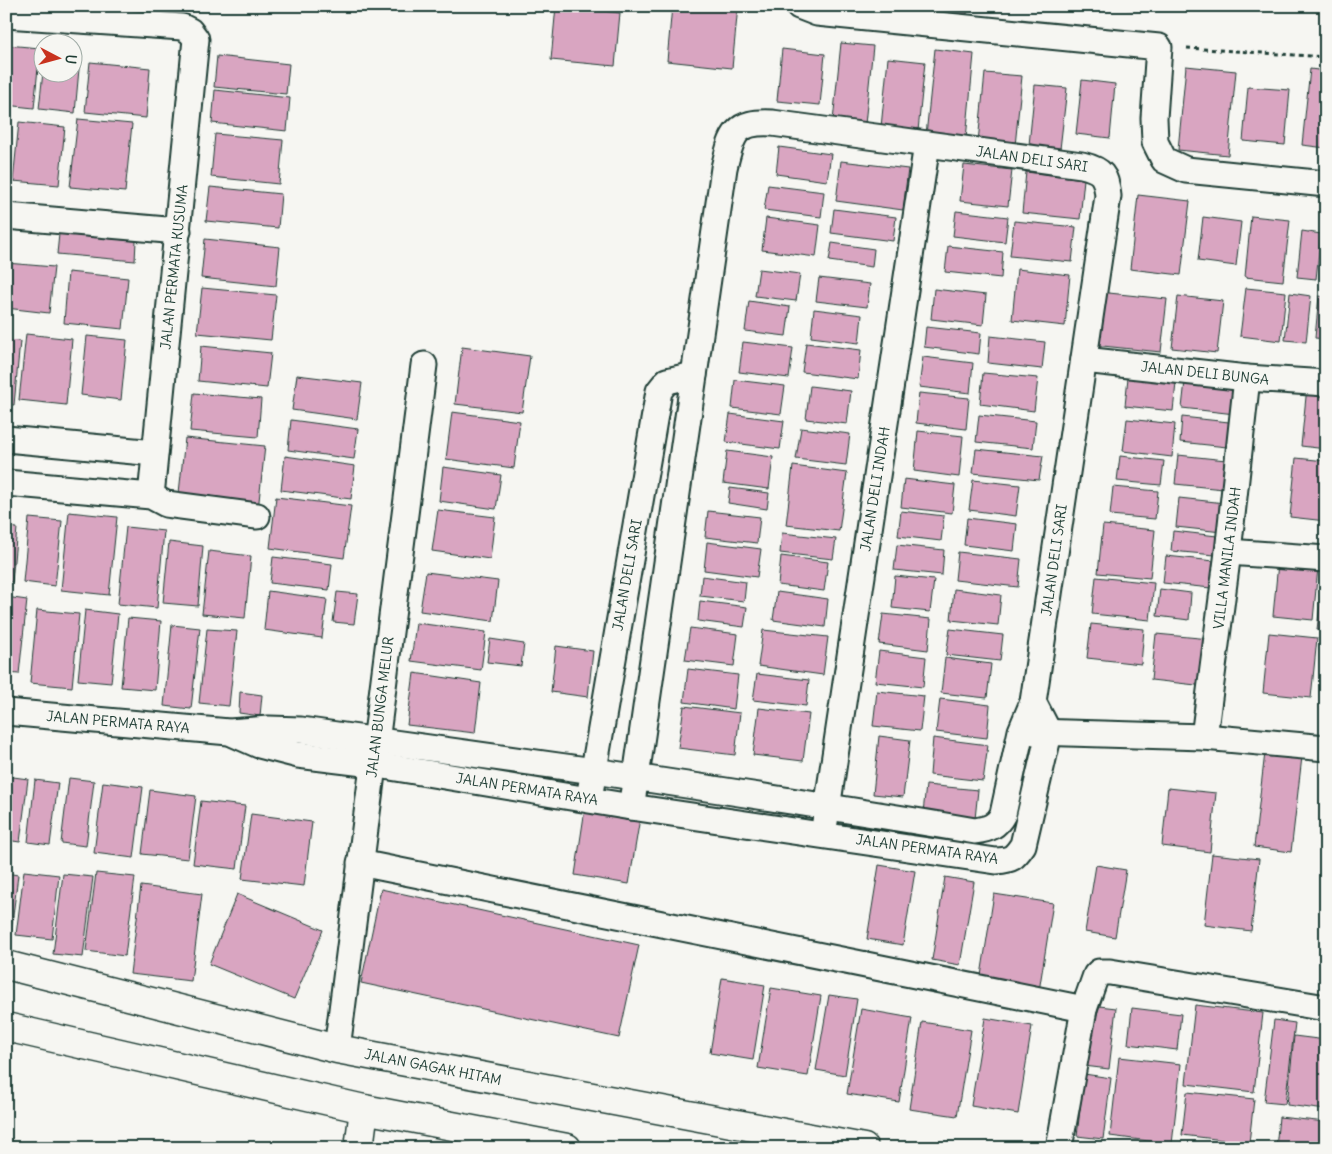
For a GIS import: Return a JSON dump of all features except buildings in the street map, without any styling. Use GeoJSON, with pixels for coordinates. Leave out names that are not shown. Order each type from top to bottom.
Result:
{"type":"FeatureCollection","features":[{"type":"Feature","properties":{"kind":"main road","name":"JALAN GAGAK HITAM"},"geometry":{"type":"LineString","coordinates":[[6,965],[337,1049],[864,1148]]}},
{"type":"Feature","properties":{"kind":"main road"},"geometry":{"type":"LineString","coordinates":[[6,1028],[364,1109],[567,1148]]}},
{"type":"Feature","properties":{"kind":"main road"},"geometry":{"type":"LineString","coordinates":[[359,1148],[364,1109]]}},
{"type":"Feature","properties":{"kind":"street"},"geometry":{"type":"LineString","coordinates":[[799,6],[817,13],[1159,47],[1154,118],[1155,142],[1164,160],[1186,170],[1326,184]]}},
{"type":"Feature","properties":{"kind":"street","name":"JALAN PERMATA KUSUMA"},"geometry":{"type":"LineString","coordinates":[[6,15],[182,27],[190,31],[196,39],[150,496]]}},
{"type":"Feature","properties":{"kind":"street","name":"JALAN DELI SARI"},"geometry":{"type":"LineString","coordinates":[[631,807],[724,168],[728,150],[735,134],[744,126],[757,122],[1082,165],[1097,169],[1103,175],[1107,184],[1108,196],[1033,702]]}},
{"type":"Feature","properties":{"kind":"street","name":"JALAN DELI INDAH"},"geometry":{"type":"LineString","coordinates":[[822,834],[927,144]]}},
{"type":"Feature","properties":{"kind":"street"},"geometry":{"type":"LineString","coordinates":[[6,216],[178,231]]}},
{"type":"Feature","properties":{"kind":"street","name":"JALAN DELI BUNGA"},"geometry":{"type":"LineString","coordinates":[[1084,360],[1247,378],[1326,383]]}},
{"type":"Feature","properties":{"kind":"street","name":"JALAN BUNGA MELUR"},"geometry":{"type":"LineString","coordinates":[[337,1049],[424,365]]}},
{"type":"Feature","properties":{"kind":"street","name":"JALAN DELI SARI"},"geometry":{"type":"LineString","coordinates":[[589,799],[659,390],[668,381],[694,375]]}},
{"type":"Feature","properties":{"kind":"street","name":"VILLA MANILA INDAH"},"geometry":{"type":"LineString","coordinates":[[1204,737],[1228,552],[1247,378]]}},
{"type":"Feature","properties":{"kind":"street"},"geometry":{"type":"LineString","coordinates":[[6,439],[155,453]]}},
{"type":"Feature","properties":{"kind":"street"},"geometry":{"type":"LineString","coordinates":[[6,483],[150,496],[166,504],[257,516]]}},
{"type":"Feature","properties":{"kind":"street"},"geometry":{"type":"LineString","coordinates":[[1228,552],[1326,559]]}},
{"type":"Feature","properties":{"kind":"street"},"geometry":{"type":"LineString","coordinates":[[1033,702],[1049,733]]}},
{"type":"Feature","properties":{"kind":"street","name":"JALAN PERMATA RAYA"},"geometry":{"type":"LineString","coordinates":[[374,752],[594,771],[827,806],[976,831],[989,829],[999,822],[1003,814],[1021,731],[1033,702]]}},
{"type":"Feature","properties":{"kind":"street","name":"JALAN PERMATA RAYA"},"geometry":{"type":"LineString","coordinates":[[6,712],[229,732],[269,729],[293,730],[374,752],[631,807],[996,861],[1015,857],[1023,845],[1049,733]]}},
{"type":"Feature","properties":{"kind":"street"},"geometry":{"type":"LineString","coordinates":[[1021,731],[1204,737],[1326,748]]}},
{"type":"Feature","properties":{"kind":"street"},"geometry":{"type":"LineString","coordinates":[[360,863],[1084,1009]]}},
{"type":"Feature","properties":{"kind":"street"},"geometry":{"type":"LineString","coordinates":[[1059,1148],[1084,1009],[1097,973],[1102,971],[1326,1008]]}},
{"type":"Feature","properties":{"kind":"path"},"geometry":{"type":"LineString","coordinates":[[1159,47],[1326,57]]}}]}
